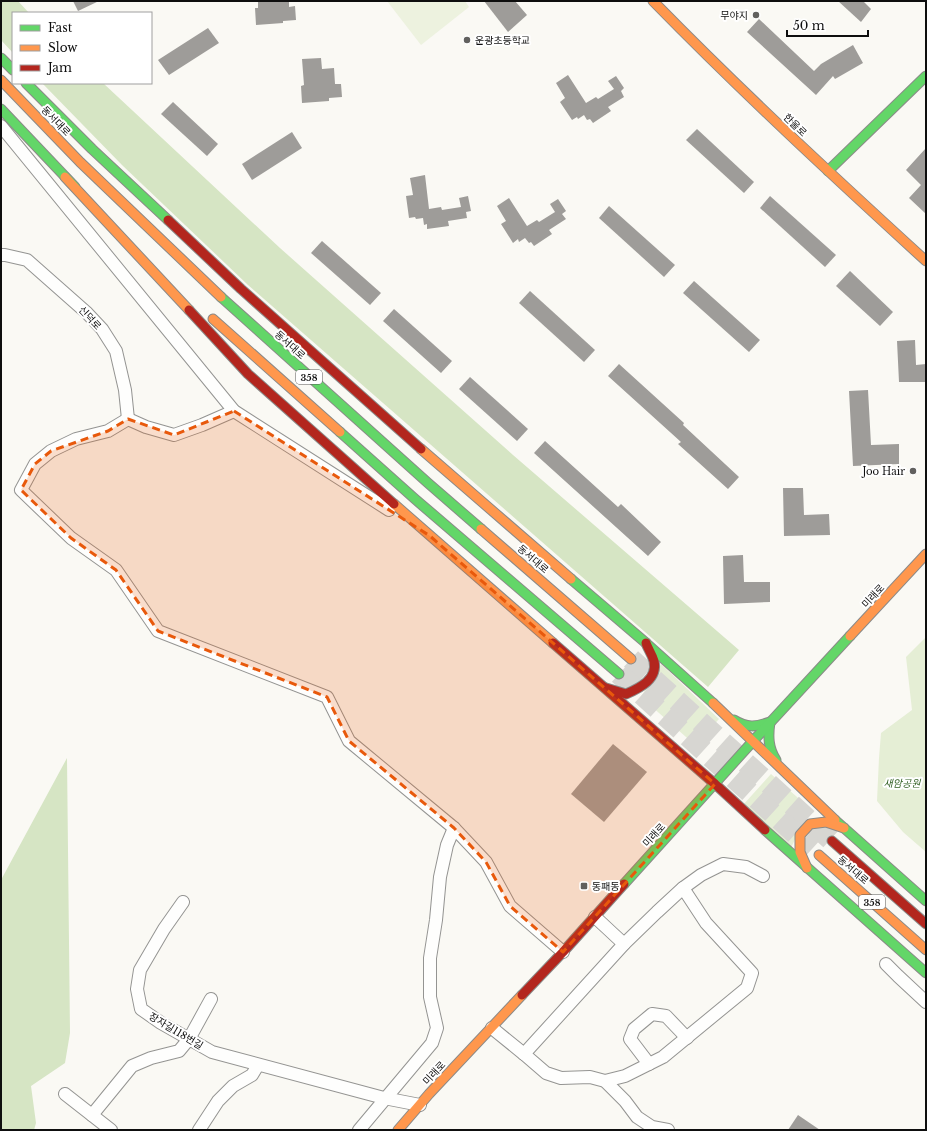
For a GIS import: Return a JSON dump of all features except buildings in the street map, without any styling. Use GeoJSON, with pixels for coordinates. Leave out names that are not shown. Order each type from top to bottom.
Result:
{"type":"FeatureCollection","features":[{"type":"Feature","properties":{"kind":"main road","name":"한울로"},"geometry":{"type":"LineString","coordinates":[[653,1],[692,41],[828,171],[926,261]]}},
{"type":"Feature","properties":{"kind":"main road"},"geometry":{"type":"LineString","coordinates":[[1,58],[12,69]]}},
{"type":"Feature","properties":{"kind":"main road"},"geometry":{"type":"LineString","coordinates":[[828,171],[926,76]]}},
{"type":"Feature","properties":{"kind":"main road","name":"동서대로"},"geometry":{"type":"LineString","coordinates":[[1,80],[80,162],[227,303],[428,482],[632,659]]}},
{"type":"Feature","properties":{"kind":"main road"},"geometry":{"type":"LineString","coordinates":[[27,84],[92,149],[241,289],[442,468],[646,643],[730,718],[844,828],[926,901]]}},
{"type":"Feature","properties":{"kind":"main road"},"geometry":{"type":"LineString","coordinates":[[1,109],[248,374],[430,536],[715,784],[926,973]]}},
{"type":"Feature","properties":{"kind":"main road"},"geometry":{"type":"LineString","coordinates":[[66,177],[179,286]]}},
{"type":"Feature","properties":{"kind":"main road","name":"358"},"geometry":{"type":"LineString","coordinates":[[208,314],[415,499],[619,674]]}},
{"type":"Feature","properties":{"kind":"main road","name":"미래로"},"geometry":{"type":"LineString","coordinates":[[398,1130],[595,917],[770,722],[926,554]]}},
{"type":"Feature","properties":{"kind":"main road"},"geometry":{"type":"LineString","coordinates":[[605,688],[626,694],[642,687],[651,676],[654,662],[646,643]]}},
{"type":"Feature","properties":{"kind":"main road"},"geometry":{"type":"LineString","coordinates":[[730,718],[741,725],[749,727],[759,726],[770,722],[768,735],[769,746],[772,756],[780,766]]}},
{"type":"Feature","properties":{"kind":"main road"},"geometry":{"type":"LineString","coordinates":[[807,868],[800,852],[800,835],[810,824],[826,822],[844,828]]}},
{"type":"Feature","properties":{"kind":"main road","name":"동서대로"},"geometry":{"type":"LineString","coordinates":[[832,841],[926,924]]}},
{"type":"Feature","properties":{"kind":"main road","name":"동서대로"},"geometry":{"type":"LineString","coordinates":[[819,855],[926,950]]}},
{"type":"Feature","properties":{"kind":"street"},"geometry":{"type":"LineString","coordinates":[[1,126],[234,411],[430,536]]}},
{"type":"Feature","properties":{"kind":"street","name":"신덕로"},"geometry":{"type":"LineString","coordinates":[[1,256],[5,255],[27,260],[102,329],[116,351],[125,390],[128,419]]}},
{"type":"Feature","properties":{"kind":"street"},"geometry":{"type":"LineString","coordinates":[[234,411],[174,435],[146,427],[128,419],[108,431],[76,439],[51,451],[35,464],[21,490],[71,538],[116,570],[158,631],[327,697],[349,741],[454,828],[486,862],[510,906],[563,952]]}},
{"type":"Feature","properties":{"kind":"street"},"geometry":{"type":"LineString","coordinates":[[359,1130],[384,1098],[432,1043],[437,1028],[430,997],[430,958],[436,920],[440,877],[447,845],[454,828]]}},
{"type":"Feature","properties":{"kind":"street"},"geometry":{"type":"LineString","coordinates":[[524,1054],[624,944],[656,912],[701,874],[723,864],[746,866],[763,876]]}},
{"type":"Feature","properties":{"kind":"street"},"geometry":{"type":"LineString","coordinates":[[492,1028],[546,1074],[561,1078],[590,1077],[605,1081],[625,1076],[663,1057],[747,988],[752,973],[706,923],[683,888]]}},
{"type":"Feature","properties":{"kind":"street","name":"장자길118번길"},"geometry":{"type":"LineString","coordinates":[[183,902],[164,929],[140,970],[137,989],[141,1009],[161,1023],[212,1052],[384,1098],[420,1105]]}},
{"type":"Feature","properties":{"kind":"street"},"geometry":{"type":"LineString","coordinates":[[595,917],[624,944]]}},
{"type":"Feature","properties":{"kind":"street"},"geometry":{"type":"LineString","coordinates":[[886,964],[926,1002]]}},
{"type":"Feature","properties":{"kind":"street"},"geometry":{"type":"LineString","coordinates":[[92,1115],[132,1066],[151,1058],[179,1051],[189,1039],[211,999]]}},
{"type":"Feature","properties":{"kind":"street"},"geometry":{"type":"LineString","coordinates":[[649,1064],[630,1039],[634,1029],[652,1014],[666,1016],[687,1038]]}},
{"type":"Feature","properties":{"kind":"street"},"geometry":{"type":"LineString","coordinates":[[199,1130],[218,1101],[233,1086],[252,1075],[258,1065]]}},
{"type":"Feature","properties":{"kind":"street"},"geometry":{"type":"LineString","coordinates":[[605,1081],[625,1101],[637,1117],[652,1127],[668,1130]]}},
{"type":"Feature","properties":{"kind":"street"},"geometry":{"type":"LineString","coordinates":[[65,1094],[107,1129]]}},
{"type":"Feature","properties":{"kind":"highlighted area"},"geometry":{"type":"Polygon","coordinates":[[[234,411],[430,536],[715,784],[563,952],[510,906],[486,862],[454,828],[349,741],[327,697],[158,631],[116,570],[71,538],[21,490],[35,464],[51,451],[108,431],[128,419],[174,435],[234,411]]]}},
{"type":"Feature","properties":{"kind":"green space"},"geometry":{"type":"Polygon","coordinates":[[[1,1],[18,1],[28,12],[12,12],[12,52],[1,40],[1,1]]]}},
{"type":"Feature","properties":{"kind":"green space"},"geometry":{"type":"Polygon","coordinates":[[[387,1],[465,1],[469,7],[421,45],[387,1]]]}},
{"type":"Feature","properties":{"kind":"green space"},"geometry":{"type":"Polygon","coordinates":[[[43,84],[104,84],[280,248],[513,455],[739,650],[708,687],[248,285],[122,165],[43,84]]]}},
{"type":"Feature","properties":{"kind":"green space","name":"새암공원"},"geometry":{"type":"Polygon","coordinates":[[[926,637],[926,852],[903,832],[877,801],[881,733],[912,710],[906,657],[926,637]]]}},
{"type":"Feature","properties":{"kind":"green space"},"geometry":{"type":"Polygon","coordinates":[[[661,664],[719,719],[695,745],[641,697],[661,664]]]}},
{"type":"Feature","properties":{"kind":"green space"},"geometry":{"type":"Polygon","coordinates":[[[67,758],[70,1033],[65,1063],[31,1086],[36,1123],[34,1130],[1,1130],[1,880],[67,758]]]}},
{"type":"Feature","properties":{"kind":"green space"},"geometry":{"type":"Polygon","coordinates":[[[771,774],[814,812],[805,818],[791,848],[743,805],[771,774]]]}},
{"type":"Feature","properties":{"kind":"tunnel"},"geometry":{"type":"LineString","coordinates":[[631,659],[832,841]]}},
{"type":"Feature","properties":{"kind":"tunnel"},"geometry":{"type":"LineString","coordinates":[[619,674],[812,849]]}},
{"type":"Feature","properties":{"kind":"traffic: fast"},"geometry":{"type":"LineString","coordinates":[[1,58],[12,69]]}},
{"type":"Feature","properties":{"kind":"traffic: fast"},"geometry":{"type":"LineString","coordinates":[[828,171],[926,76]]}},
{"type":"Feature","properties":{"kind":"traffic: fast"},"geometry":{"type":"LineString","coordinates":[[27,84],[92,149],[168,220]]}},
{"type":"Feature","properties":{"kind":"traffic: fast"},"geometry":{"type":"LineString","coordinates":[[1,109],[75,187]]}},
{"type":"Feature","properties":{"kind":"traffic: fast"},"geometry":{"type":"LineString","coordinates":[[221,297],[481,529]]}},
{"type":"Feature","properties":{"kind":"traffic: fast"},"geometry":{"type":"LineString","coordinates":[[340,432],[415,499],[619,674]]}},
{"type":"Feature","properties":{"kind":"traffic: fast"},"geometry":{"type":"LineString","coordinates":[[571,579],[713,703]]}},
{"type":"Feature","properties":{"kind":"traffic: fast"},"geometry":{"type":"LineString","coordinates":[[624,884],[850,636]]}},
{"type":"Feature","properties":{"kind":"traffic: fast"},"geometry":{"type":"LineString","coordinates":[[734,720],[752,726],[770,722],[769,742],[771,751],[776,760]]}},
{"type":"Feature","properties":{"kind":"traffic: fast"},"geometry":{"type":"LineString","coordinates":[[835,820],[926,901]]}},
{"type":"Feature","properties":{"kind":"traffic: fast"},"geometry":{"type":"LineString","coordinates":[[765,830],[926,973]]}},
{"type":"Feature","properties":{"kind":"traffic: slow"},"geometry":{"type":"LineString","coordinates":[[653,1],[686,35],[822,165],[926,261]]}},
{"type":"Feature","properties":{"kind":"traffic: slow"},"geometry":{"type":"LineString","coordinates":[[1,80],[80,162],[221,297]]}},
{"type":"Feature","properties":{"kind":"traffic: slow"},"geometry":{"type":"LineString","coordinates":[[65,177],[189,310]]}},
{"type":"Feature","properties":{"kind":"traffic: slow"},"geometry":{"type":"LineString","coordinates":[[213,319],[340,432]]}},
{"type":"Feature","properties":{"kind":"traffic: slow"},"geometry":{"type":"LineString","coordinates":[[421,449],[571,579]]}},
{"type":"Feature","properties":{"kind":"traffic: slow"},"geometry":{"type":"LineString","coordinates":[[394,504],[553,643]]}},
{"type":"Feature","properties":{"kind":"traffic: slow"},"geometry":{"type":"LineString","coordinates":[[481,529],[631,659]]}},
{"type":"Feature","properties":{"kind":"traffic: slow"},"geometry":{"type":"LineString","coordinates":[[850,636],[926,554]]}},
{"type":"Feature","properties":{"kind":"traffic: slow"},"geometry":{"type":"LineString","coordinates":[[713,703],[835,820]]}},
{"type":"Feature","properties":{"kind":"traffic: slow"},"geometry":{"type":"LineString","coordinates":[[807,868],[800,852],[800,835],[810,824],[826,822],[844,828]]}},
{"type":"Feature","properties":{"kind":"traffic: slow"},"geometry":{"type":"LineString","coordinates":[[819,855],[926,950]]}},
{"type":"Feature","properties":{"kind":"traffic: slow"},"geometry":{"type":"LineString","coordinates":[[398,1130],[429,1094],[522,995]]}},
{"type":"Feature","properties":{"kind":"traffic: jam"},"geometry":{"type":"LineString","coordinates":[[168,220],[241,289],[421,449]]}},
{"type":"Feature","properties":{"kind":"traffic: jam"},"geometry":{"type":"LineString","coordinates":[[189,310],[248,374],[394,504]]}},
{"type":"Feature","properties":{"kind":"traffic: jam"},"geometry":{"type":"LineString","coordinates":[[553,643],[715,784],[765,830]]}},
{"type":"Feature","properties":{"kind":"traffic: jam"},"geometry":{"type":"LineString","coordinates":[[606,688],[626,694],[642,686],[651,678],[655,667],[646,643]]}},
{"type":"Feature","properties":{"kind":"traffic: jam"},"geometry":{"type":"LineString","coordinates":[[832,841],[926,924]]}},
{"type":"Feature","properties":{"kind":"traffic: jam"},"geometry":{"type":"LineString","coordinates":[[522,995],[624,884]]}},
{"type":"Feature","properties":{"kind":"place","name":"무야지"},"geometry":{"type":"Point","coordinates":[756,15]}},
{"type":"Feature","properties":{"kind":"place","name":"운광초등학교"},"geometry":{"type":"Point","coordinates":[467,40]}},
{"type":"Feature","properties":{"kind":"place","name":"Joo Hair"},"geometry":{"type":"Point","coordinates":[913,471]}},
{"type":"Feature","properties":{"kind":"place","name":"동패동"},"geometry":{"type":"Point","coordinates":[584,886]}}]}
